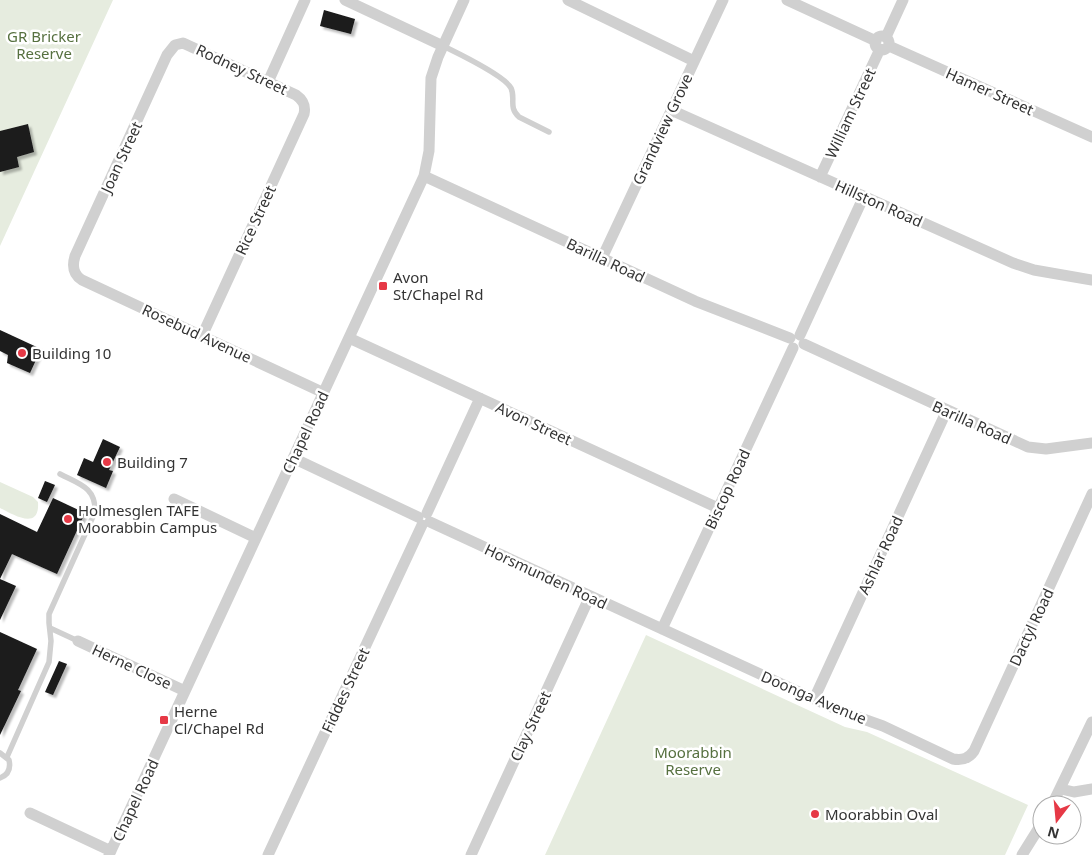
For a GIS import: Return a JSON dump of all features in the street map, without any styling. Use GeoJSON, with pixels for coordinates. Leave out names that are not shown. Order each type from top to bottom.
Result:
{"type":"FeatureCollection","features":[{"type":"Feature","properties":{"kind":"street"},"geometry":{"type":"LineString","coordinates":[[268,82],[305,0]]}},
{"type":"Feature","properties":{"kind":"street"},"geometry":{"type":"LineString","coordinates":[[345,0],[443,46]]}},
{"type":"Feature","properties":{"kind":"street","name":"Chapel Road"},"geometry":{"type":"LineString","coordinates":[[110,853],[424,176],[429,151],[431,78],[464,0]]}},
{"type":"Feature","properties":{"kind":"street"},"geometry":{"type":"LineString","coordinates":[[568,0],[694,61]]}},
{"type":"Feature","properties":{"kind":"street","name":"Grandview Grove"},"geometry":{"type":"LineString","coordinates":[[602,258],[723,0]]}},
{"type":"Feature","properties":{"kind":"street","name":"Hamer Street"},"geometry":{"type":"LineString","coordinates":[[786,0],[1092,137]]}},
{"type":"Feature","properties":{"kind":"street","name":"William Street"},"geometry":{"type":"LineString","coordinates":[[820,177],[903,0]]}},
{"type":"Feature","properties":{"kind":"street","name":"Rodney Street"},"geometry":{"type":"LineString","coordinates":[[175,45],[180,43],[187,44],[296,94],[304,104]]}},
{"type":"Feature","properties":{"kind":"street","name":"Joan Street"},"geometry":{"type":"LineString","coordinates":[[74,270],[75,256],[168,55],[175,45]]}},
{"type":"Feature","properties":{"kind":"street","name":"Rice Street"},"geometry":{"type":"LineString","coordinates":[[202,336],[304,114],[304,104]]}},
{"type":"Feature","properties":{"kind":"street","name":"Hillston Road"},"geometry":{"type":"LineString","coordinates":[[671,110],[1024,267],[1050,274],[1092,280]]}},
{"type":"Feature","properties":{"kind":"street","name":"Barilla Road"},"geometry":{"type":"LineString","coordinates":[[424,176],[714,310],[797,341],[1033,448],[1046,449],[1092,443]]}},
{"type":"Feature","properties":{"kind":"street","name":"Biscop Road"},"geometry":{"type":"LineString","coordinates":[[662,629],[864,196]]}},
{"type":"Feature","properties":{"kind":"street","name":"Rosebud Avenue"},"geometry":{"type":"LineString","coordinates":[[74,270],[75,274],[82,280],[324,393]]}},
{"type":"Feature","properties":{"kind":"street","name":"Avon Street"},"geometry":{"type":"LineString","coordinates":[[349,338],[718,508]]}},
{"type":"Feature","properties":{"kind":"street","name":"Fiddes Street"},"geometry":{"type":"LineString","coordinates":[[268,855],[480,398]]}},
{"type":"Feature","properties":{"kind":"street","name":"Ashlar Road"},"geometry":{"type":"LineString","coordinates":[[814,699],[947,410]]}},
{"type":"Feature","properties":{"kind":"street","name":"Horsmunden Road"},"geometry":{"type":"LineString","coordinates":[[293,458],[662,629]]}},
{"type":"Feature","properties":{"kind":"street","name":"Dactyl Road"},"geometry":{"type":"LineString","coordinates":[[966,758],[974,751],[1092,494]]}},
{"type":"Feature","properties":{"kind":"street"},"geometry":{"type":"LineString","coordinates":[[174,499],[256,538]]}},
{"type":"Feature","properties":{"kind":"street","name":"Clay Street"},"geometry":{"type":"LineString","coordinates":[[471,855],[590,596]]}},
{"type":"Feature","properties":{"kind":"street","name":"Doonga Avenue"},"geometry":{"type":"LineString","coordinates":[[662,629],[814,699],[848,714],[883,726],[954,759],[962,760],[966,758]]}},
{"type":"Feature","properties":{"kind":"street","name":"Herne Close"},"geometry":{"type":"LineString","coordinates":[[78,641],[185,691]]}},
{"type":"Feature","properties":{"kind":"street"},"geometry":{"type":"LineString","coordinates":[[1058,795],[1092,722]]}},
{"type":"Feature","properties":{"kind":"street"},"geometry":{"type":"LineString","coordinates":[[1061,789],[1074,792],[1092,788]]}},
{"type":"Feature","properties":{"kind":"street"},"geometry":{"type":"LineString","coordinates":[[30,814],[110,853]]}},
{"type":"Feature","properties":{"kind":"street"},"geometry":{"type":"LineString","coordinates":[[1022,855],[1032,839]]}},
{"type":"Feature","properties":{"kind":"lane"},"geometry":{"type":"LineString","coordinates":[[443,46],[469,59],[504,81],[512,90],[512,105],[516,114],[548,132]]}},
{"type":"Feature","properties":{"kind":"lane"},"geometry":{"type":"LineString","coordinates":[[6,757],[48,662],[51,641],[49,614],[95,512],[94,497],[91,492],[81,484],[60,474]]}},
{"type":"Feature","properties":{"kind":"lane"},"geometry":{"type":"LineString","coordinates":[[50,628],[78,641]]}},
{"type":"Feature","properties":{"kind":"lane"},"geometry":{"type":"LineString","coordinates":[[0,753],[6,757],[10,768],[0,778]]}},
{"type":"Feature","properties":{"kind":"green space","name":"GR Bricker Reserve"},"geometry":{"type":"Polygon","coordinates":[[[0,0],[113,0],[0,246],[0,0]]]}},
{"type":"Feature","properties":{"kind":"green space"},"geometry":{"type":"Polygon","coordinates":[[[0,482],[33,497],[38,502],[38,511],[35,516],[31,518],[19,517],[0,508],[0,482]]]}},
{"type":"Feature","properties":{"kind":"green space","name":"Moorabbin Reserve"},"geometry":{"type":"Polygon","coordinates":[[[646,635],[845,727],[867,732],[1028,805],[1005,855],[545,855],[646,635]]]}},
{"type":"Feature","properties":{"kind":"building"},"geometry":{"type":"Polygon","coordinates":[[[324,10],[355,19],[351,34],[320,26],[324,10]]]}},
{"type":"Feature","properties":{"kind":"building"},"geometry":{"type":"Polygon","coordinates":[[[28,124],[34,152],[17,157],[19,167],[0,172],[0,131],[28,124]]]}},
{"type":"Feature","properties":{"kind":"building","name":"Building 10"},"geometry":{"type":"Polygon","coordinates":[[[0,330],[41,349],[30,373],[7,363],[8,355],[0,351],[0,330]]]}},
{"type":"Feature","properties":{"kind":"building","name":"Building 7"},"geometry":{"type":"Polygon","coordinates":[[[103,439],[120,447],[109,470],[113,471],[106,488],[77,475],[84,458],[93,462],[103,439]]]}},
{"type":"Feature","properties":{"kind":"building"},"geometry":{"type":"Polygon","coordinates":[[[45,481],[55,485],[47,502],[38,498],[45,481]]]}},
{"type":"Feature","properties":{"kind":"building"},"geometry":{"type":"Polygon","coordinates":[[[53,498],[85,513],[57,574],[12,554],[0,579],[0,514],[37,532],[53,498]]]}},
{"type":"Feature","properties":{"kind":"building"},"geometry":{"type":"Polygon","coordinates":[[[0,579],[16,586],[0,620],[0,579]]]}},
{"type":"Feature","properties":{"kind":"building"},"geometry":{"type":"Polygon","coordinates":[[[0,632],[37,649],[18,690],[21,691],[0,735],[0,632]]]}},
{"type":"Feature","properties":{"kind":"building"},"geometry":{"type":"Polygon","coordinates":[[[59,661],[67,664],[53,695],[45,692],[59,661]]]}},
{"type":"Feature","properties":{"kind":"place","name":"Avon St/Chapel Rd"},"geometry":{"type":"Point","coordinates":[383,286]}},
{"type":"Feature","properties":{"kind":"place","name":"Building 10"},"geometry":{"type":"Point","coordinates":[22,353]}},
{"type":"Feature","properties":{"kind":"place","name":"Building 7"},"geometry":{"type":"Point","coordinates":[107,462]}},
{"type":"Feature","properties":{"kind":"place","name":"Holmesglen TAFE Moorabbin Campus"},"geometry":{"type":"Point","coordinates":[68,519]}},
{"type":"Feature","properties":{"kind":"place","name":"Herne Cl/Chapel Rd"},"geometry":{"type":"Point","coordinates":[164,720]}},
{"type":"Feature","properties":{"kind":"place","name":"Moorabbin Oval"},"geometry":{"type":"Point","coordinates":[815,814]}}]}
